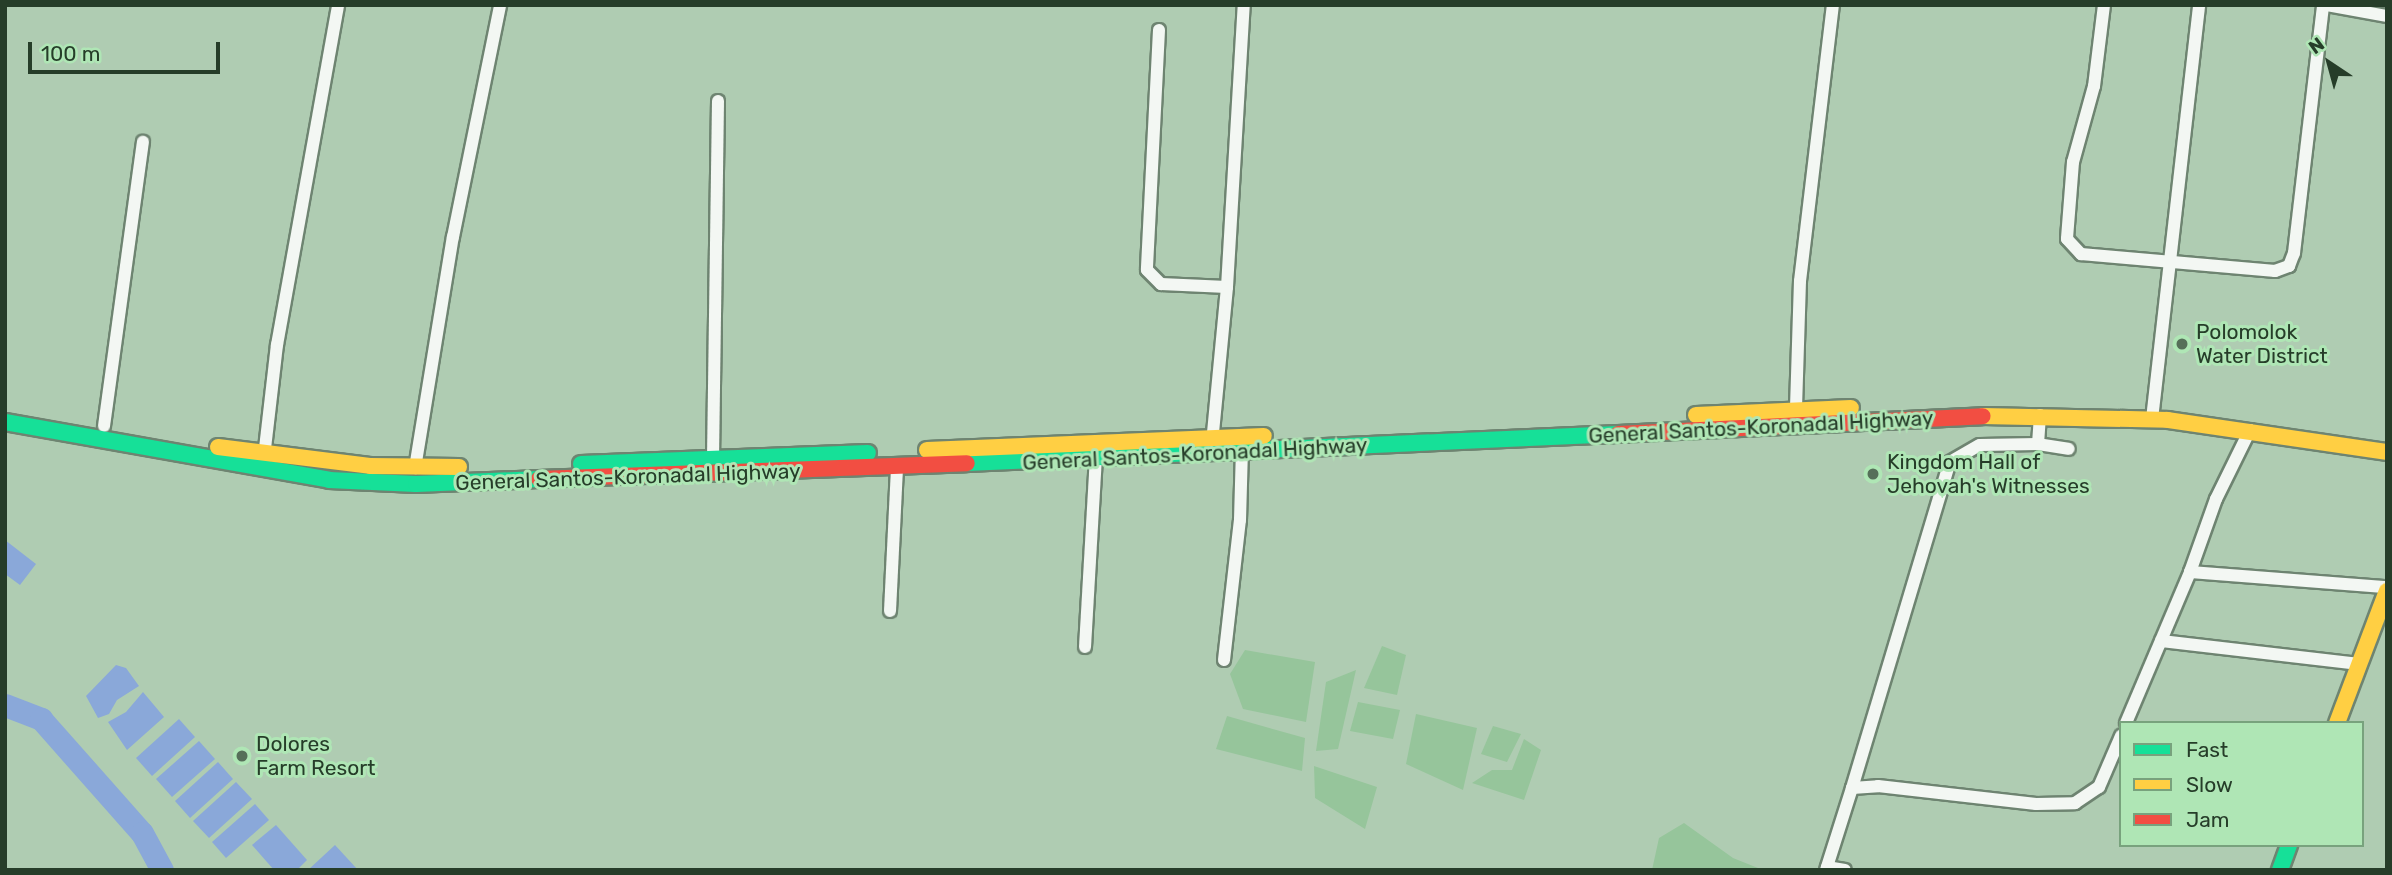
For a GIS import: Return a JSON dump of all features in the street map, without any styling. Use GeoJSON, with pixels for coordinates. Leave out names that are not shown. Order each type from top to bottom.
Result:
{"type":"FeatureCollection","features":[{"type":"Feature","properties":{"kind":"main road","name":"General Santos-Koronadal Highway"},"geometry":{"type":"LineString","coordinates":[[5,408],[104,426],[262,463],[500,474],[897,466],[1214,454],[1241,444],[1796,408],[2014,402],[2153,413],[2387,452]]}},
{"type":"Feature","properties":{"kind":"main road","name":"General Santos-Koronadal Highway"},"geometry":{"type":"LineString","coordinates":[[5,422],[262,463],[354,481],[713,459],[1211,437],[1241,444],[2153,413],[2201,408],[2387,437]]}},
{"type":"Feature","properties":{"kind":"main road"},"geometry":{"type":"LineString","coordinates":[[2338,721],[2387,589]]}},
{"type":"Feature","properties":{"kind":"main road"},"geometry":{"type":"LineString","coordinates":[[2280,870],[2288,847]]}},
{"type":"Feature","properties":{"kind":"street"},"geometry":{"type":"LineString","coordinates":[[262,463],[277,345],[338,5]]}},
{"type":"Feature","properties":{"kind":"street"},"geometry":{"type":"LineString","coordinates":[[415,468],[453,237],[500,5]]}},
{"type":"Feature","properties":{"kind":"street"},"geometry":{"type":"LineString","coordinates":[[1214,454],[1211,437],[1227,287],[1244,5]]}},
{"type":"Feature","properties":{"kind":"street"},"geometry":{"type":"LineString","coordinates":[[1796,408],[1800,281],[1833,5]]}},
{"type":"Feature","properties":{"kind":"street"},"geometry":{"type":"LineString","coordinates":[[2104,5],[2094,86],[2073,162],[2067,239],[2081,254],[2275,271],[2289,266],[2324,5],[2387,16]]}},
{"type":"Feature","properties":{"kind":"street"},"geometry":{"type":"LineString","coordinates":[[2153,413],[2199,5]]}},
{"type":"Feature","properties":{"kind":"street"},"geometry":{"type":"LineString","coordinates":[[1158,30],[1147,270],[1161,284],[1227,287]]}},
{"type":"Feature","properties":{"kind":"street"},"geometry":{"type":"LineString","coordinates":[[713,459],[718,101]]}},
{"type":"Feature","properties":{"kind":"street"},"geometry":{"type":"LineString","coordinates":[[104,426],[144,142]]}},
{"type":"Feature","properties":{"kind":"street"},"geometry":{"type":"LineString","coordinates":[[2038,444],[2039,415]]}},
{"type":"Feature","properties":{"kind":"street"},"geometry":{"type":"LineString","coordinates":[[2127,721],[2190,572],[2216,499],[2250,430]]}},
{"type":"Feature","properties":{"kind":"street"},"geometry":{"type":"LineString","coordinates":[[1224,660],[1241,444]]}},
{"type":"Feature","properties":{"kind":"street"},"geometry":{"type":"LineString","coordinates":[[1845,870],[1827,868],[1950,462],[1980,445],[2038,444],[2069,449]]}},
{"type":"Feature","properties":{"kind":"street"},"geometry":{"type":"LineString","coordinates":[[1085,647],[1096,458]]}},
{"type":"Feature","properties":{"kind":"street"},"geometry":{"type":"LineString","coordinates":[[890,611],[897,466]]}},
{"type":"Feature","properties":{"kind":"street"},"geometry":{"type":"LineString","coordinates":[[2190,572],[2387,589]]}},
{"type":"Feature","properties":{"kind":"street"},"geometry":{"type":"LineString","coordinates":[[2161,641],[2360,664]]}},
{"type":"Feature","properties":{"kind":"street"},"geometry":{"type":"LineString","coordinates":[[1852,788],[1878,786],[2036,804],[2076,803],[2099,787],[2119,741]]}},
{"type":"Feature","properties":{"kind":"green space"},"geometry":{"type":"Polygon","coordinates":[[[1382,646],[1406,655],[1397,695],[1364,688],[1382,646]]]}},
{"type":"Feature","properties":{"kind":"green space"},"geometry":{"type":"Polygon","coordinates":[[[1245,650],[1315,662],[1306,722],[1243,709],[1230,674],[1245,650]]]}},
{"type":"Feature","properties":{"kind":"green space"},"geometry":{"type":"Polygon","coordinates":[[[1356,670],[1338,749],[1316,751],[1326,682],[1356,670]]]}},
{"type":"Feature","properties":{"kind":"green space"},"geometry":{"type":"Polygon","coordinates":[[[1358,702],[1400,710],[1393,739],[1350,731],[1358,702]]]}},
{"type":"Feature","properties":{"kind":"green space"},"geometry":{"type":"Polygon","coordinates":[[[1416,714],[1477,728],[1463,790],[1406,764],[1416,714]]]}},
{"type":"Feature","properties":{"kind":"green space"},"geometry":{"type":"Polygon","coordinates":[[[1227,716],[1305,738],[1302,771],[1216,749],[1227,716]]]}},
{"type":"Feature","properties":{"kind":"green space"},"geometry":{"type":"Polygon","coordinates":[[[1493,726],[1521,734],[1507,762],[1481,754],[1493,726]]]}},
{"type":"Feature","properties":{"kind":"green space"},"geometry":{"type":"Polygon","coordinates":[[[1524,739],[1541,750],[1524,800],[1472,783],[1492,770],[1512,770],[1524,739]]]}},
{"type":"Feature","properties":{"kind":"green space"},"geometry":{"type":"Polygon","coordinates":[[[1314,766],[1377,787],[1365,829],[1315,798],[1314,766]]]}},
{"type":"Feature","properties":{"kind":"green space"},"geometry":{"type":"Polygon","coordinates":[[[1684,823],[1733,858],[1763,870],[1652,870],[1659,838],[1684,823]]]}},
{"type":"Feature","properties":{"kind":"water"},"geometry":{"type":"Polygon","coordinates":[[[5,540],[36,564],[20,585],[5,574],[5,540]]]}},
{"type":"Feature","properties":{"kind":"water"},"geometry":{"type":"Polygon","coordinates":[[[116,665],[126,668],[139,686],[117,700],[109,714],[98,718],[86,696],[116,665]]]}},
{"type":"Feature","properties":{"kind":"water"},"geometry":{"type":"Polygon","coordinates":[[[143,692],[164,717],[127,750],[108,722],[126,712],[143,692]]]}},
{"type":"Feature","properties":{"kind":"water"},"geometry":{"type":"Polygon","coordinates":[[[179,719],[195,737],[152,776],[136,758],[179,719]]]}},
{"type":"Feature","properties":{"kind":"water"},"geometry":{"type":"Polygon","coordinates":[[[199,741],[215,759],[172,797],[156,779],[199,741]]]}},
{"type":"Feature","properties":{"kind":"water"},"geometry":{"type":"Polygon","coordinates":[[[218,762],[233,779],[190,818],[175,801],[218,762]]]}},
{"type":"Feature","properties":{"kind":"water"},"geometry":{"type":"Polygon","coordinates":[[[236,782],[252,799],[209,838],[193,821],[236,782]]]}},
{"type":"Feature","properties":{"kind":"water"},"geometry":{"type":"Polygon","coordinates":[[[255,804],[269,820],[226,858],[212,842],[255,804]]]}},
{"type":"Feature","properties":{"kind":"water"},"geometry":{"type":"Polygon","coordinates":[[[276,825],[307,860],[297,870],[274,870],[252,845],[276,825]]]}},
{"type":"Feature","properties":{"kind":"water"},"geometry":{"type":"Polygon","coordinates":[[[335,845],[358,870],[308,870],[335,845]]]}},
{"type":"Feature","properties":{"kind":"waterway"},"geometry":{"type":"LineString","coordinates":[[5,705],[41,719],[142,833],[162,870]]}},
{"type":"Feature","properties":{"kind":"traffic: fast"},"geometry":{"type":"LineString","coordinates":[[5,422],[329,480],[416,484],[539,479]]}},
{"type":"Feature","properties":{"kind":"traffic: fast"},"geometry":{"type":"LineString","coordinates":[[967,463],[1618,434]]}},
{"type":"Feature","properties":{"kind":"traffic: fast"},"geometry":{"type":"LineString","coordinates":[[581,464],[868,453]]}},
{"type":"Feature","properties":{"kind":"traffic: fast"},"geometry":{"type":"LineString","coordinates":[[2280,870],[2288,847]]}},
{"type":"Feature","properties":{"kind":"traffic: slow"},"geometry":{"type":"LineString","coordinates":[[1696,415],[1851,408]]}},
{"type":"Feature","properties":{"kind":"traffic: slow"},"geometry":{"type":"LineString","coordinates":[[1983,416],[2168,420],[2387,452]]}},
{"type":"Feature","properties":{"kind":"traffic: slow"},"geometry":{"type":"LineString","coordinates":[[927,450],[1264,436]]}},
{"type":"Feature","properties":{"kind":"traffic: slow"},"geometry":{"type":"LineString","coordinates":[[218,447],[370,466],[459,467]]}},
{"type":"Feature","properties":{"kind":"traffic: slow"},"geometry":{"type":"LineString","coordinates":[[2338,721],[2387,591]]}},
{"type":"Feature","properties":{"kind":"traffic: jam"},"geometry":{"type":"LineString","coordinates":[[1618,434],[1983,416]]}},
{"type":"Feature","properties":{"kind":"traffic: jam"},"geometry":{"type":"LineString","coordinates":[[539,479],[967,463]]}},
{"type":"Feature","properties":{"kind":"place","name":"Polomolok Water District"},"geometry":{"type":"Point","coordinates":[2182,344]}},
{"type":"Feature","properties":{"kind":"place","name":"Kingdom Hall of Jehovah's Witnesses"},"geometry":{"type":"Point","coordinates":[1873,474]}},
{"type":"Feature","properties":{"kind":"place","name":"Dolores Farm Resort"},"geometry":{"type":"Point","coordinates":[242,756]}}]}
